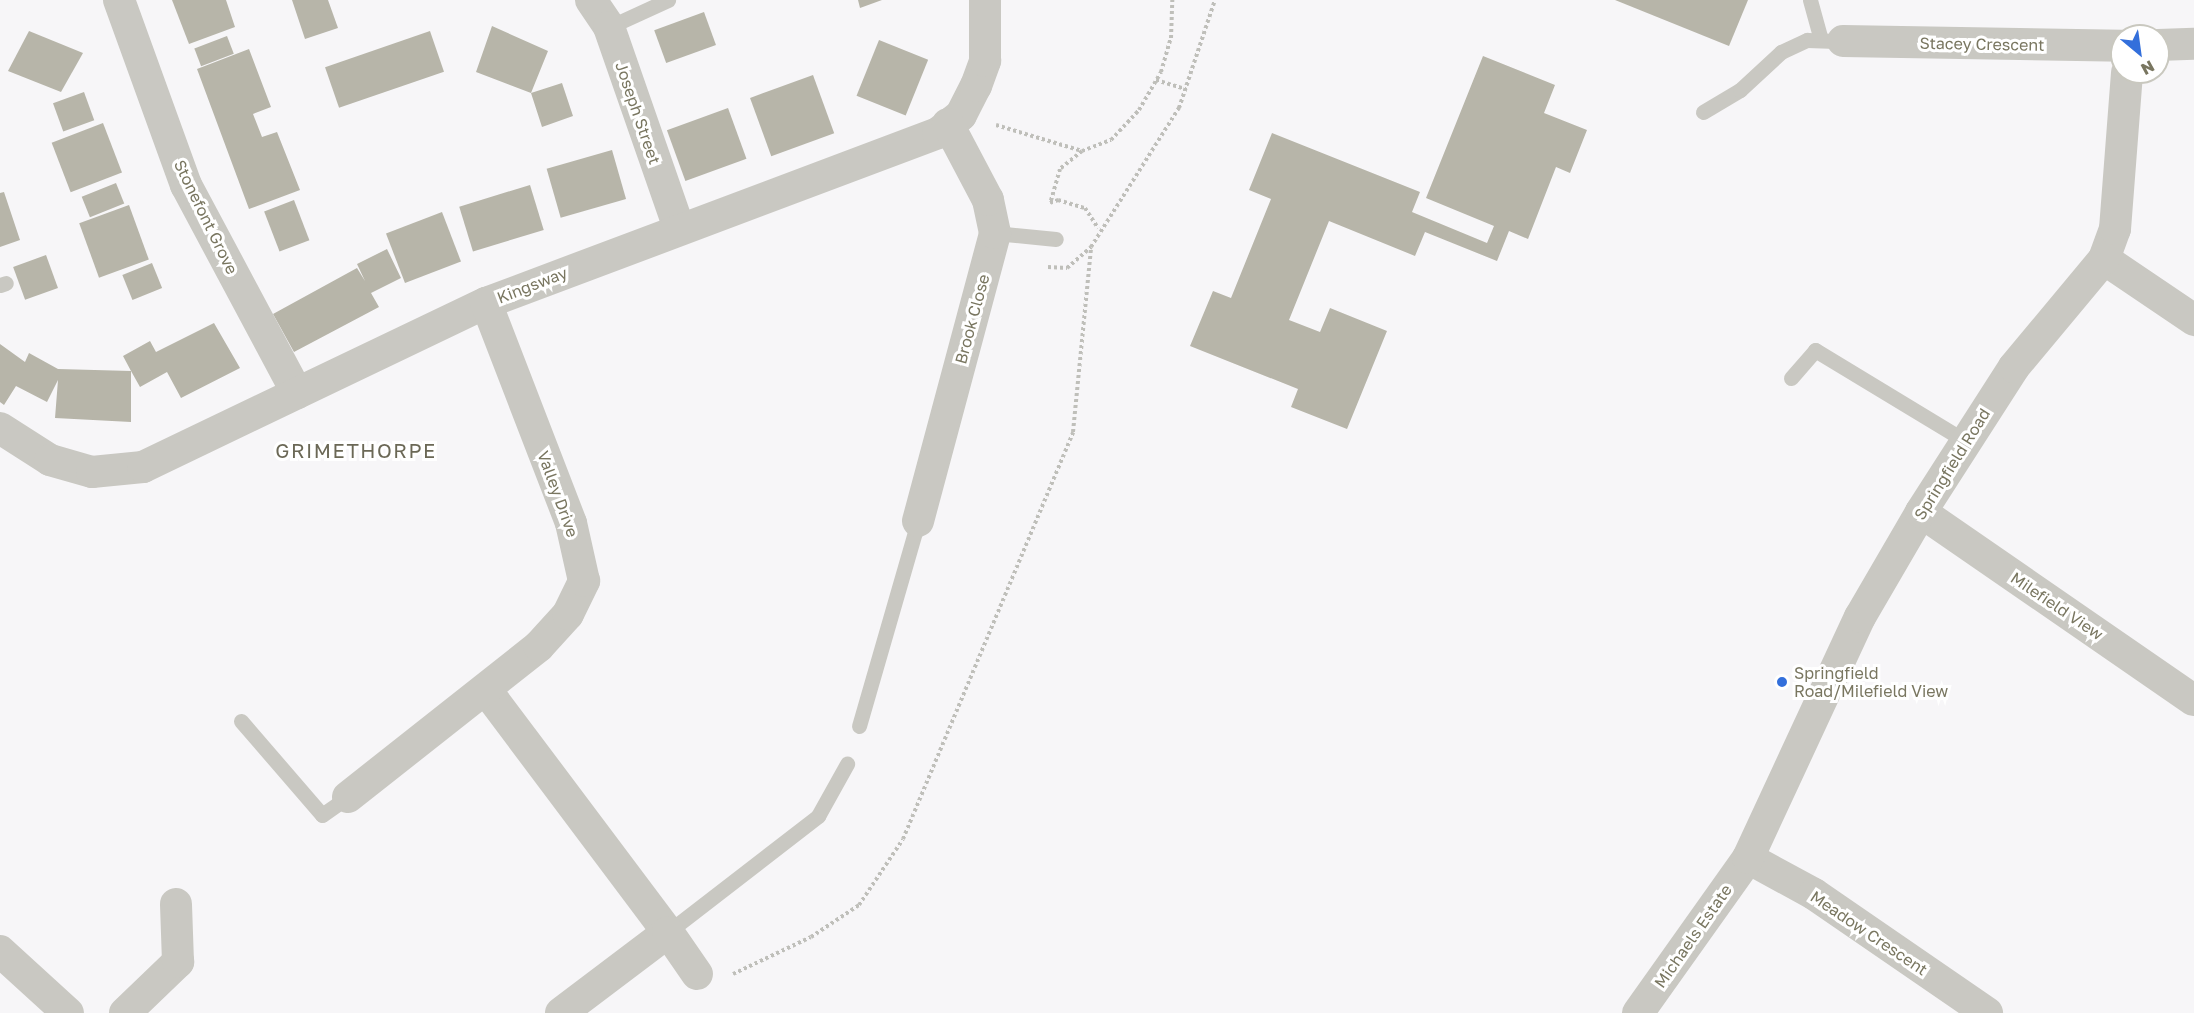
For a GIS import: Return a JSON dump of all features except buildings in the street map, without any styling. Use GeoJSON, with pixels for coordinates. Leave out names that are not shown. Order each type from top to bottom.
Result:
{"type":"FeatureCollection","features":[{"type":"Feature","properties":{"kind":"street","name":"Stonefont Grove"},"geometry":{"type":"LineString","coordinates":[[119,0],[186,185],[297,393]]}},
{"type":"Feature","properties":{"kind":"street","name":"Joseph Street"},"geometry":{"type":"LineString","coordinates":[[591,0],[609,27],[679,228]]}},
{"type":"Feature","properties":{"kind":"street"},"geometry":{"type":"LineString","coordinates":[[954,120],[985,61],[986,0]]}},
{"type":"Feature","properties":{"kind":"street","name":"Stacey Crescent"},"geometry":{"type":"LineString","coordinates":[[1832,41],[2110,46]]}},
{"type":"Feature","properties":{"kind":"street"},"geometry":{"type":"LineString","coordinates":[[2170,45],[2194,44]]}},
{"type":"Feature","properties":{"kind":"street","name":"Springfield Road"},"geometry":{"type":"LineString","coordinates":[[1748,858],[1860,616],[1921,512],[2014,367],[2104,259],[2115,229],[2126,84]]}},
{"type":"Feature","properties":{"kind":"street","name":"Kingsway"},"geometry":{"type":"LineString","coordinates":[[0,428],[50,460],[92,472],[143,467],[486,303],[679,228],[938,133],[954,120]]}},
{"type":"Feature","properties":{"kind":"street","name":"Brook Close"},"geometry":{"type":"LineString","coordinates":[[918,521],[995,233],[988,200],[954,120]]}},
{"type":"Feature","properties":{"kind":"street"},"geometry":{"type":"LineString","coordinates":[[2104,259],[2194,320]]}},
{"type":"Feature","properties":{"kind":"street","name":"Valley Drive"},"geometry":{"type":"LineString","coordinates":[[348,797],[539,646],[568,614],[584,581],[571,523],[486,303]]}},
{"type":"Feature","properties":{"kind":"street","name":"Milefield View"},"geometry":{"type":"LineString","coordinates":[[1921,512],[2194,700]]}},
{"type":"Feature","properties":{"kind":"street"},"geometry":{"type":"LineString","coordinates":[[486,690],[668,932],[710,978]]}},
{"type":"Feature","properties":{"kind":"street","name":"Michaels Estate"},"geometry":{"type":"LineString","coordinates":[[1638,1013],[1748,858]]}},
{"type":"Feature","properties":{"kind":"street","name":"Meadow Crescent"},"geometry":{"type":"LineString","coordinates":[[1748,858],[1814,894],[1987,1013]]}},
{"type":"Feature","properties":{"kind":"street"},"geometry":{"type":"LineString","coordinates":[[125,1013],[178,962],[176,904]]}},
{"type":"Feature","properties":{"kind":"street"},"geometry":{"type":"LineString","coordinates":[[561,1013],[668,932]]}},
{"type":"Feature","properties":{"kind":"street"},"geometry":{"type":"LineString","coordinates":[[0,951],[68,1013]]}},
{"type":"Feature","properties":{"kind":"lane"},"geometry":{"type":"LineString","coordinates":[[609,27],[668,0]]}},
{"type":"Feature","properties":{"kind":"lane"},"geometry":{"type":"LineString","coordinates":[[1703,112],[1740,90],[1781,51],[1832,41],[1810,0]]}},
{"type":"Feature","properties":{"kind":"lane"},"geometry":{"type":"LineString","coordinates":[[995,233],[1056,239]]}},
{"type":"Feature","properties":{"kind":"lane"},"geometry":{"type":"LineString","coordinates":[[1791,378],[1815,350],[1965,441]]}},
{"type":"Feature","properties":{"kind":"lane"},"geometry":{"type":"LineString","coordinates":[[859,726],[918,521]]}},
{"type":"Feature","properties":{"kind":"lane"},"geometry":{"type":"LineString","coordinates":[[241,722],[322,816],[348,797]]}},
{"type":"Feature","properties":{"kind":"lane"},"geometry":{"type":"LineString","coordinates":[[668,932],[818,816],[847,764]]}},
{"type":"Feature","properties":{"kind":"path"},"geometry":{"type":"LineString","coordinates":[[1050,203],[1060,169],[1082,151],[1111,140],[1139,110],[1156,80],[1171,38],[1172,0]]}},
{"type":"Feature","properties":{"kind":"path"},"geometry":{"type":"LineString","coordinates":[[710,978],[811,937],[859,905],[903,839],[1073,432],[1091,247],[1098,229],[1186,89],[1215,0]]}},
{"type":"Feature","properties":{"kind":"path"},"geometry":{"type":"LineString","coordinates":[[1156,80],[1186,89]]}},
{"type":"Feature","properties":{"kind":"path"},"geometry":{"type":"LineString","coordinates":[[954,120],[1082,151]]}},
{"type":"Feature","properties":{"kind":"path"},"geometry":{"type":"LineString","coordinates":[[1043,207],[1059,200],[1085,208],[1098,229]]}},
{"type":"Feature","properties":{"kind":"place","name":"Springfield Road/Milefield View"},"geometry":{"type":"Point","coordinates":[1782,682]}},
{"type":"Feature","properties":{"kind":"district","name":"GRIMETHORPE"},"geometry":{"type":"Point","coordinates":[356,450]}}]}
